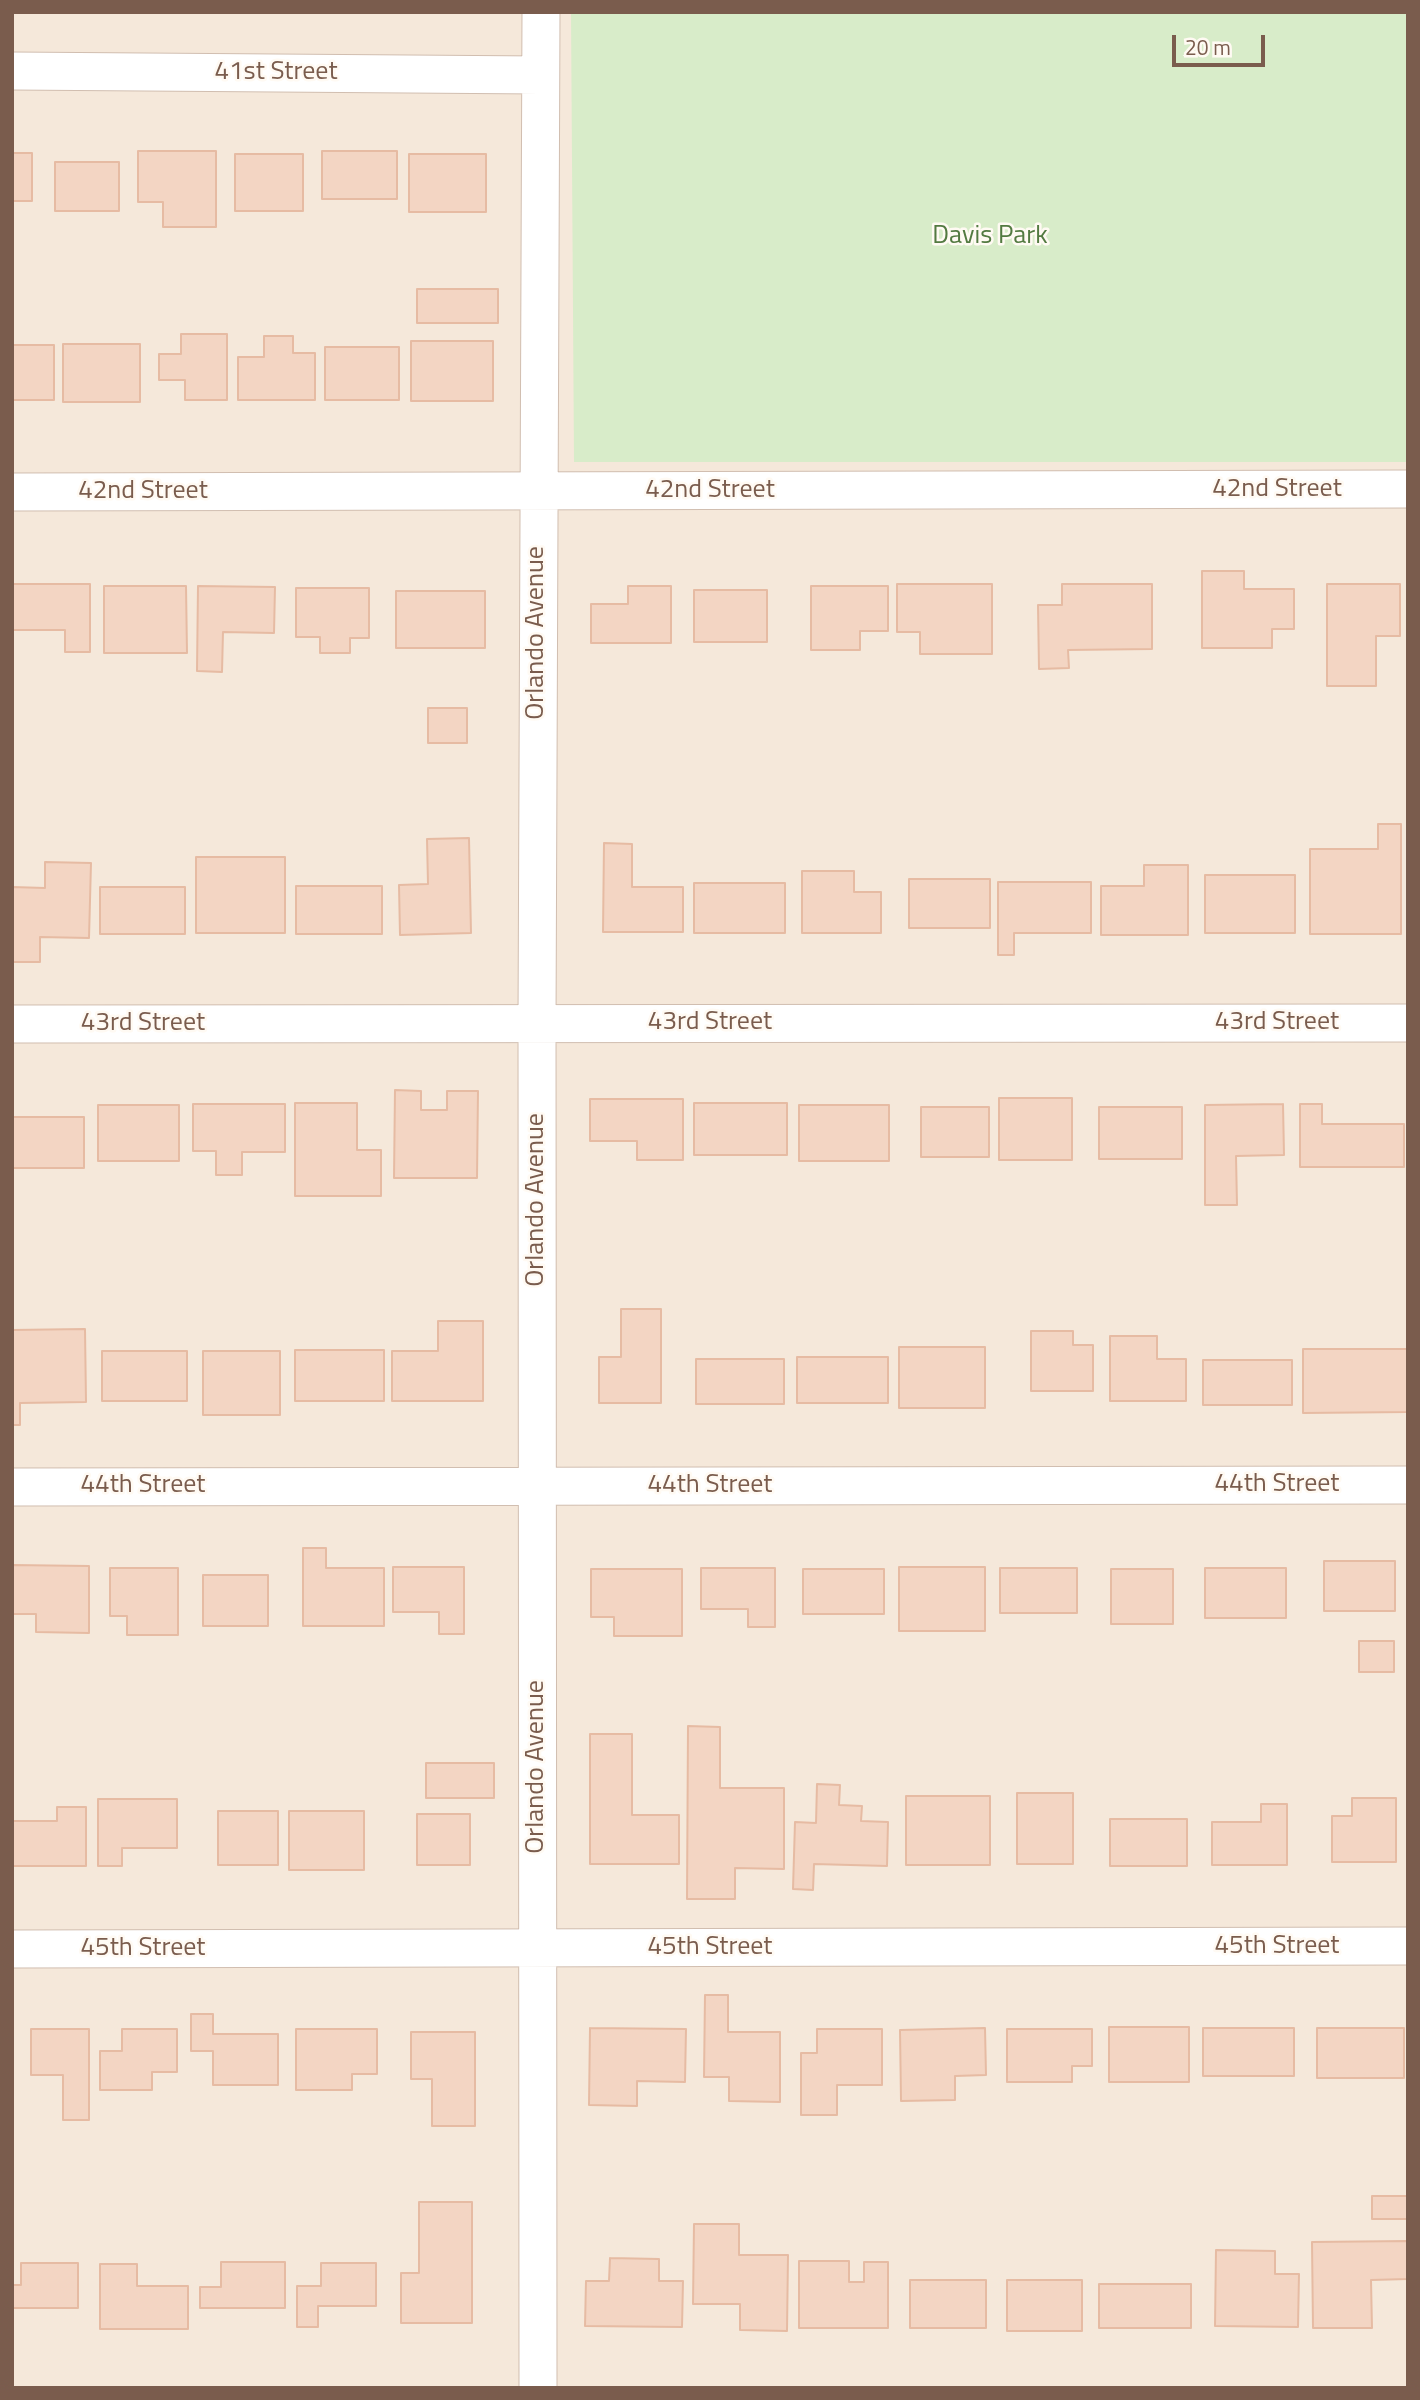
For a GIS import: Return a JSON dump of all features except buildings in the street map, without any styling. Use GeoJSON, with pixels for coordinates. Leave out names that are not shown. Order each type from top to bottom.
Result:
{"type":"FeatureCollection","features":[{"type":"Feature","properties":{"kind":"street","name":"Orlando Avenue"},"geometry":{"type":"LineString","coordinates":[[538,2388],[537,1023],[541,12]]}},
{"type":"Feature","properties":{"kind":"street","name":"41st Street"},"geometry":{"type":"LineString","coordinates":[[12,71],[540,75]]}},
{"type":"Feature","properties":{"kind":"street","name":"42nd Street"},"geometry":{"type":"LineString","coordinates":[[12,492],[1408,489]]}},
{"type":"Feature","properties":{"kind":"street","name":"43rd Street"},"geometry":{"type":"LineString","coordinates":[[12,1024],[1408,1023]]}},
{"type":"Feature","properties":{"kind":"street","name":"44th Street"},"geometry":{"type":"LineString","coordinates":[[12,1487],[1408,1485]]}},
{"type":"Feature","properties":{"kind":"street","name":"45th Street"},"geometry":{"type":"LineString","coordinates":[[12,1949],[1408,1946]]}},
{"type":"Feature","properties":{"kind":"shaded area"},"geometry":{"type":"Polygon","coordinates":[[[12,12],[1408,12],[1408,2388],[12,2388],[12,12]]]}},
{"type":"Feature","properties":{"kind":"green space","name":"Davis Park"},"geometry":{"type":"Polygon","coordinates":[[[571,12],[1408,12],[1408,462],[574,462],[571,12]]]}}]}
